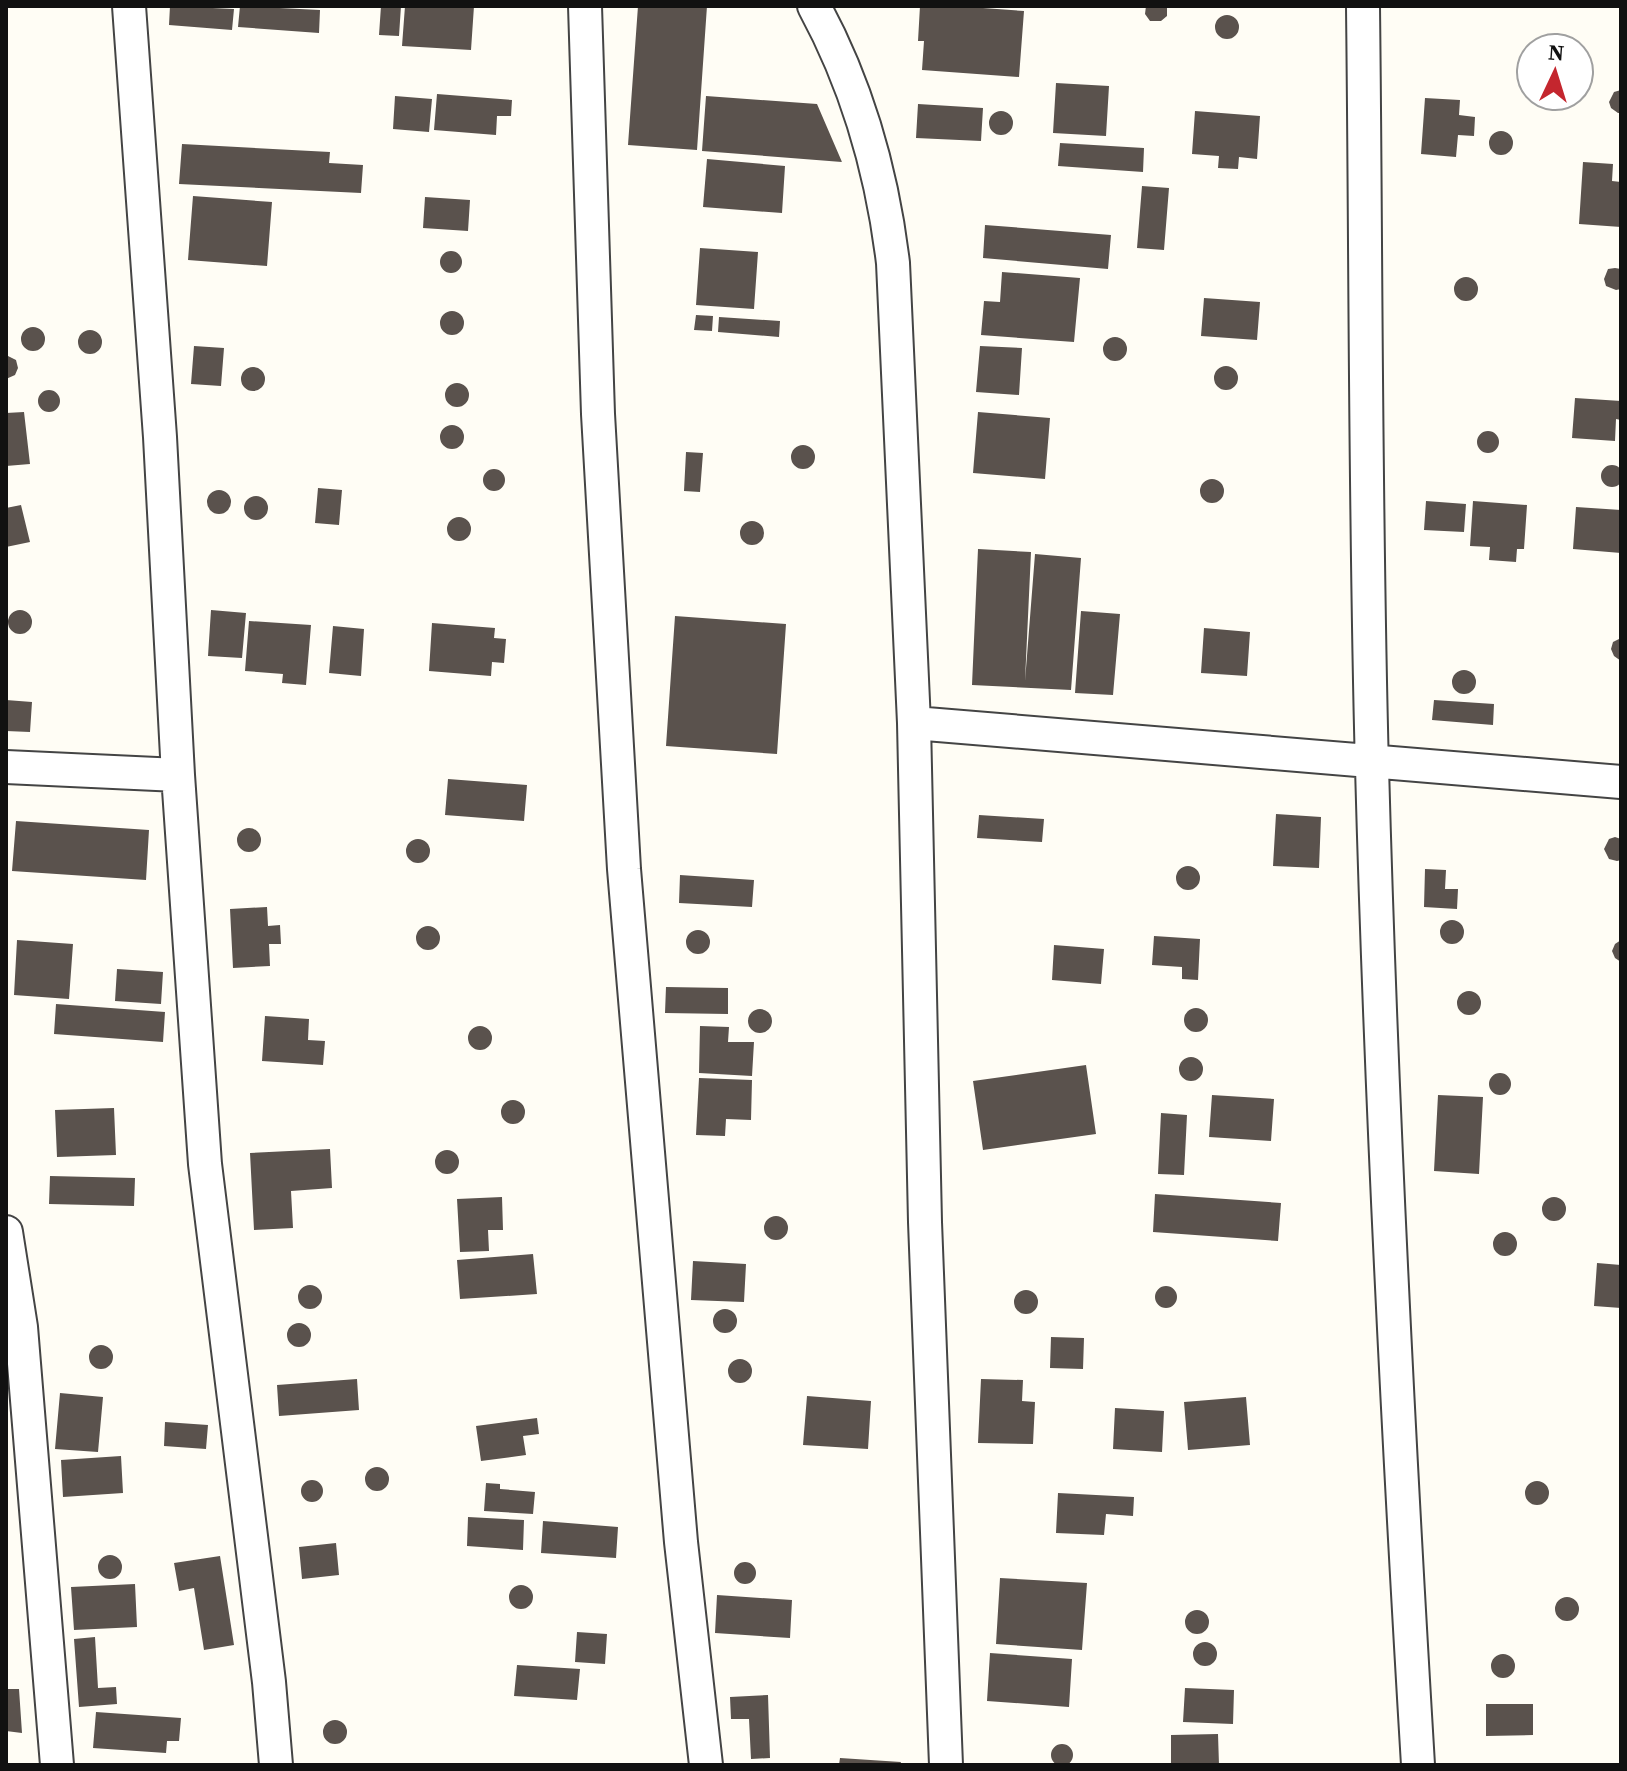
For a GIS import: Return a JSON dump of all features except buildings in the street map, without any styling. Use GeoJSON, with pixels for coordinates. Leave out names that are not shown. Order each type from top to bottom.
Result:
{"type":"FeatureCollection","features":[{"type":"Feature","properties":{"kind":"street"},"geometry":{"type":"LineString","coordinates":[[129,6],[160,437],[178,775],[205,1164],[269,1682],[276,1765]]}},
{"type":"Feature","properties":{"kind":"street"},"geometry":{"type":"LineString","coordinates":[[585,6],[598,414],[624,869],[681,1542],[706,1765]]}},
{"type":"Feature","properties":{"kind":"street"},"geometry":{"type":"LineString","coordinates":[[814,6],[863,114],[886,211],[893,263],[914,723],[925,1222],[946,1765]]}},
{"type":"Feature","properties":{"kind":"street"},"geometry":{"type":"LineString","coordinates":[[1363,6],[1372,762],[1397,1429],[1418,1765]]}},
{"type":"Feature","properties":{"kind":"street"},"geometry":{"type":"LineString","coordinates":[[914,723],[1621,782]]}},
{"type":"Feature","properties":{"kind":"street"},"geometry":{"type":"LineString","coordinates":[[6,767],[178,775]]}},
{"type":"Feature","properties":{"kind":"street"},"geometry":{"type":"LineString","coordinates":[[6,1232],[21,1327],[57,1765]]}}]}
